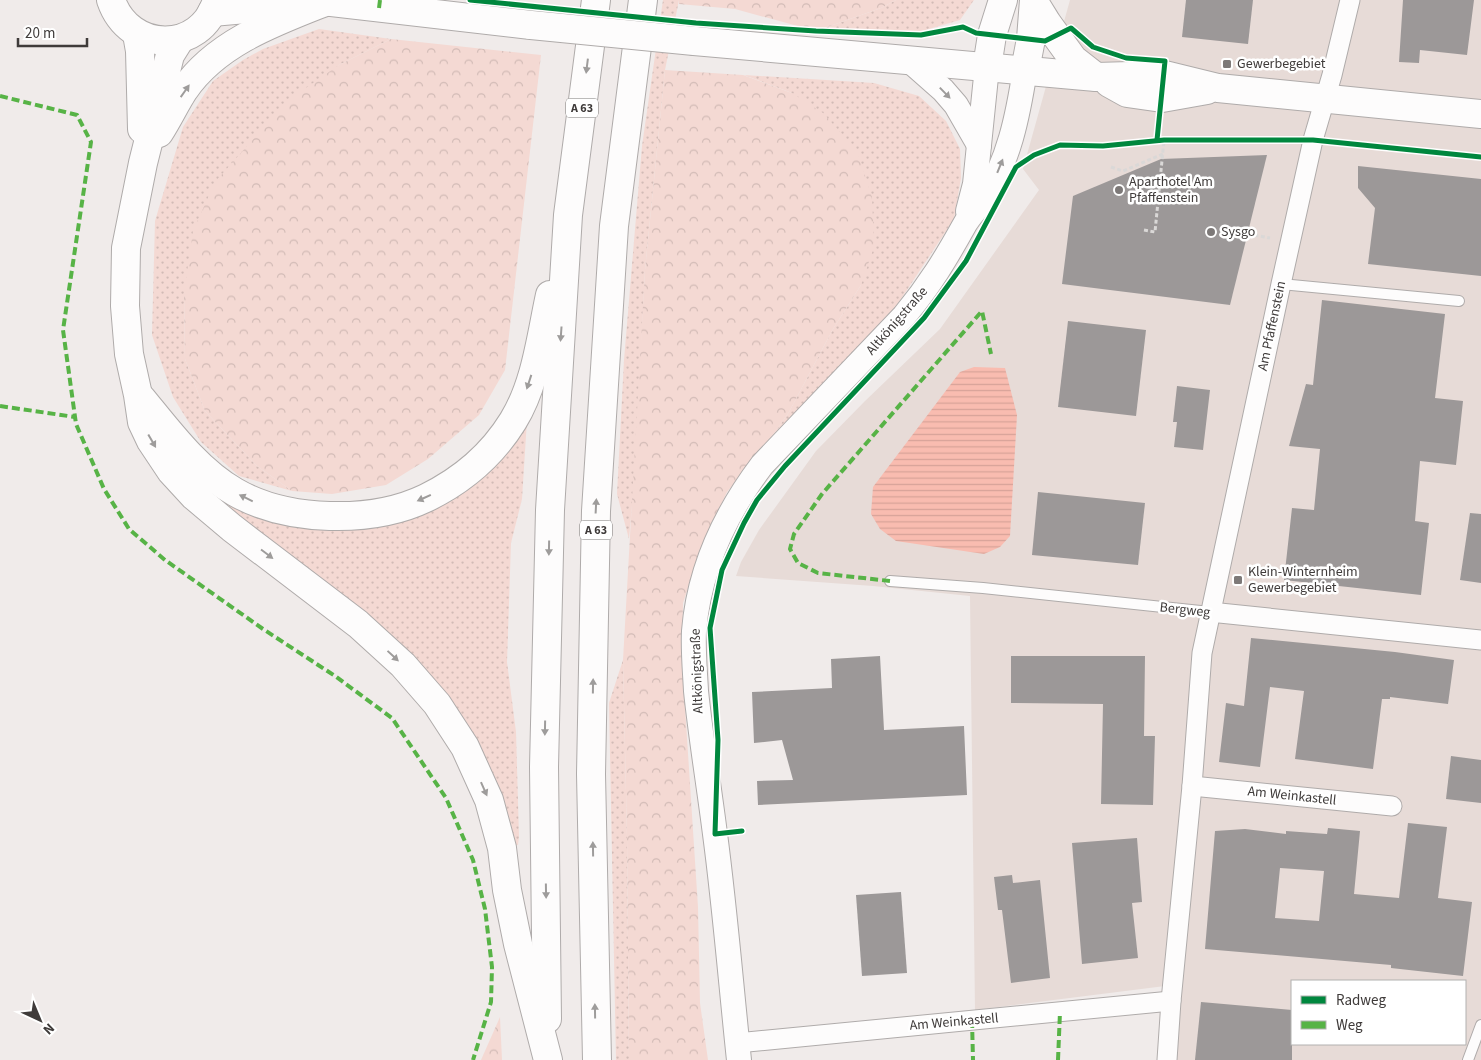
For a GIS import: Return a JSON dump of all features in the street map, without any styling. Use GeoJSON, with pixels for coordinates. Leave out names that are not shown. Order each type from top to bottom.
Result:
{"type":"FeatureCollection","features":[{"type":"Feature","properties":{"kind":"main road"},"geometry":{"type":"LineString","coordinates":[[110,0],[119,19],[136,34],[158,41],[180,38],[199,29],[215,6],[319,1],[530,25],[1096,77],[1164,75],[1218,88],[1481,114]]}},
{"type":"Feature","properties":{"kind":"main road","name":"A 63"},"geometry":{"type":"LineString","coordinates":[[548,1060],[544,767],[550,520],[568,215],[596,0]]}},
{"type":"Feature","properties":{"kind":"main road","name":"A 63"},"geometry":{"type":"LineString","coordinates":[[597,1060],[591,774],[596,511],[614,226],[643,0]]}},
{"type":"Feature","properties":{"kind":"main road"},"geometry":{"type":"LineString","coordinates":[[987,67],[992,35],[1003,0]]}},
{"type":"Feature","properties":{"kind":"main road"},"geometry":{"type":"LineString","coordinates":[[142,163],[185,89],[206,65],[236,43],[266,26],[319,1]]}},
{"type":"Feature","properties":{"kind":"main road"},"geometry":{"type":"LineString","coordinates":[[1025,70],[1031,39],[1034,1]]}},
{"type":"Feature","properties":{"kind":"main road"},"geometry":{"type":"LineString","coordinates":[[1034,1],[1073,59],[1096,77]]}},
{"type":"Feature","properties":{"kind":"main road"},"geometry":{"type":"LineString","coordinates":[[136,34],[140,51],[142,163]]}},
{"type":"Feature","properties":{"kind":"main road"},"geometry":{"type":"LineString","coordinates":[[180,38],[170,55],[142,163],[126,248],[125,306],[129,354],[142,422],[151,442],[171,471],[194,496],[232,528],[365,630],[403,665],[437,704],[465,747],[489,800],[502,848],[507,890],[518,944],[548,1060]]}},
{"type":"Feature","properties":{"kind":"main road"},"geometry":{"type":"LineString","coordinates":[[138,395],[208,472],[234,492],[258,504],[310,516],[340,516],[380,512],[403,507],[425,498],[447,486],[471,469],[491,451],[513,421],[530,383],[568,215]]}},
{"type":"Feature","properties":{"kind":"street","name":"Am Pfaffenstein"},"geometry":{"type":"LineString","coordinates":[[1192,786],[1202,653],[1210,612],[1280,284],[1313,140],[1332,75],[1350,0]]}},
{"type":"Feature","properties":{"kind":"street"},"geometry":{"type":"LineString","coordinates":[[909,60],[943,90],[956,105],[979,146]]}},
{"type":"Feature","properties":{"kind":"street","name":"Altkönigstraße"},"geometry":{"type":"LineString","coordinates":[[966,222],[975,184],[987,67]]}},
{"type":"Feature","properties":{"kind":"street","name":"Altkönigstraße"},"geometry":{"type":"LineString","coordinates":[[738,1052],[715,834],[701,742],[694,666],[694,631],[700,595],[710,558],[726,520],[743,490],[762,465],[874,349],[917,300],[942,265],[966,222],[984,199],[996,175],[1016,122],[1025,70]]}},
{"type":"Feature","properties":{"kind":"street","name":"Bergweg"},"geometry":{"type":"LineString","coordinates":[[1210,612],[1481,640]]}},
{"type":"Feature","properties":{"kind":"street"},"geometry":{"type":"LineString","coordinates":[[1167,1060],[1192,786]]}},
{"type":"Feature","properties":{"kind":"street","name":"Am Weinkastell"},"geometry":{"type":"LineString","coordinates":[[1192,786],[1392,806]]}},
{"type":"Feature","properties":{"kind":"street","name":"Am Weinkastell"},"geometry":{"type":"LineString","coordinates":[[738,1052],[1171,1001]]}},
{"type":"Feature","properties":{"kind":"lane"},"geometry":{"type":"LineString","coordinates":[[1280,284],[1459,301]]}},
{"type":"Feature","properties":{"kind":"lane","name":"Bergweg"},"geometry":{"type":"LineString","coordinates":[[890,581],[983,588],[1210,612]]}},
{"type":"Feature","properties":{"kind":"lane"},"geometry":{"type":"LineString","coordinates":[[1468,1060],[1481,1025]]}},
{"type":"Feature","properties":{"kind":"path"},"geometry":{"type":"LineString","coordinates":[[1144,230],[1155,232],[1164,140]]}},
{"type":"Feature","properties":{"kind":"path"},"geometry":{"type":"LineString","coordinates":[[1111,167],[1123,171],[1163,154]]}},
{"type":"Feature","properties":{"kind":"shaded area"},"geometry":{"type":"Polygon","coordinates":[[[1070,0],[1481,0],[1481,1060],[1174,1060],[1181,984],[975,1010],[970,596],[873,586],[736,576],[741,562],[759,530],[816,451],[940,329],[1039,190],[1023,169],[1070,0]]]}},
{"type":"Feature","properties":{"kind":"shaded area"},"geometry":{"type":"Polygon","coordinates":[[[974,367],[1005,368],[1017,415],[1010,536],[1000,547],[984,554],[896,541],[880,529],[871,514],[873,487],[960,372],[974,367]]]}},
{"type":"Feature","properties":{"kind":"green space"},"geometry":{"type":"Polygon","coordinates":[[[663,0],[679,0],[665,70],[645,270],[635,473],[629,539],[617,494],[624,360],[642,146],[663,0]]]}},
{"type":"Feature","properties":{"kind":"green space"},"geometry":{"type":"Polygon","coordinates":[[[679,0],[896,0],[881,8],[816,31],[735,9],[679,4],[679,0]]]}},
{"type":"Feature","properties":{"kind":"green space"},"geometry":{"type":"Polygon","coordinates":[[[896,0],[974,0],[960,20],[922,31],[874,33],[816,31],[881,8],[896,0]]]}},
{"type":"Feature","properties":{"kind":"green space"},"geometry":{"type":"Polygon","coordinates":[[[319,29],[391,39],[339,65],[184,293],[185,359],[205,411],[257,466],[292,491],[239,476],[201,442],[173,397],[152,335],[155,221],[183,127],[213,81],[243,60],[263,49],[319,29]]]}},
{"type":"Feature","properties":{"kind":"green space"},"geometry":{"type":"Polygon","coordinates":[[[391,39],[541,55],[505,370],[479,415],[428,459],[386,485],[332,494],[292,491],[257,466],[205,411],[185,359],[184,293],[193,231],[215,182],[287,101],[339,65],[391,39]]]}},
{"type":"Feature","properties":{"kind":"green space"},"geometry":{"type":"Polygon","coordinates":[[[665,70],[743,75],[792,93],[823,113],[857,151],[872,197],[874,247],[861,285],[833,329],[789,412],[764,448],[727,492],[701,549],[683,603],[682,661],[698,907],[700,1003],[708,1060],[629,1060],[623,660],[645,270],[665,70]]]}},
{"type":"Feature","properties":{"kind":"green space"},"geometry":{"type":"Polygon","coordinates":[[[744,75],[874,83],[919,96],[946,121],[960,149],[961,178],[954,219],[895,308],[764,448],[789,412],[833,329],[861,285],[792,93],[744,75]]]}},
{"type":"Feature","properties":{"kind":"green space"},"geometry":{"type":"Polygon","coordinates":[[[527,420],[522,499],[511,543],[507,662],[516,732],[519,837],[518,845],[515,845],[486,774],[293,564],[184,471],[237,506],[391,523],[527,420]]]}},
{"type":"Feature","properties":{"kind":"green space"},"geometry":{"type":"Polygon","coordinates":[[[623,660],[629,1060],[616,1060],[609,703],[623,660]]]}},
{"type":"Feature","properties":{"kind":"green space"},"geometry":{"type":"Polygon","coordinates":[[[500,1017],[502,1060],[481,1060],[500,1017]]]}},
{"type":"Feature","properties":{"kind":"building"},"geometry":{"type":"Polygon","coordinates":[[[1186,0],[1253,0],[1248,44],[1182,37],[1186,0]]]}},
{"type":"Feature","properties":{"kind":"building"},"geometry":{"type":"Polygon","coordinates":[[[1403,0],[1474,0],[1467,55],[1420,50],[1419,63],[1399,62],[1403,0]]]}},
{"type":"Feature","properties":{"kind":"building","name":"Sysgo"},"geometry":{"type":"Polygon","coordinates":[[[1267,155],[1230,305],[1062,284],[1073,196],[1161,159],[1267,155]]]}},
{"type":"Feature","properties":{"kind":"building"},"geometry":{"type":"Polygon","coordinates":[[[1358,166],[1481,179],[1481,276],[1368,264],[1375,208],[1358,188],[1358,166]]]}},
{"type":"Feature","properties":{"kind":"building"},"geometry":{"type":"Polygon","coordinates":[[[1322,300],[1445,314],[1435,398],[1463,401],[1456,465],[1420,461],[1415,521],[1429,523],[1421,595],[1284,580],[1292,508],[1314,510],[1320,449],[1289,446],[1306,384],[1313,385],[1322,300]]]}},
{"type":"Feature","properties":{"kind":"building"},"geometry":{"type":"Polygon","coordinates":[[[1068,321],[1146,330],[1136,416],[1058,407],[1068,321]]]}},
{"type":"Feature","properties":{"kind":"building"},"geometry":{"type":"Polygon","coordinates":[[[1177,386],[1210,390],[1203,450],[1174,447],[1177,422],[1173,422],[1177,386]]]}},
{"type":"Feature","properties":{"kind":"building"},"geometry":{"type":"Polygon","coordinates":[[[1038,492],[1145,503],[1138,565],[1032,555],[1038,492]]]}},
{"type":"Feature","properties":{"kind":"building"},"geometry":{"type":"Polygon","coordinates":[[[1470,513],[1481,514],[1481,583],[1460,580],[1470,513]]]}},
{"type":"Feature","properties":{"kind":"building"},"geometry":{"type":"Polygon","coordinates":[[[1251,638],[1395,652],[1454,660],[1448,704],[1390,697],[1390,699],[1382,699],[1373,769],[1295,759],[1304,691],[1270,687],[1260,767],[1219,762],[1226,703],[1244,706],[1251,638]]]}},
{"type":"Feature","properties":{"kind":"building"},"geometry":{"type":"Polygon","coordinates":[[[880,656],[884,730],[964,726],[967,795],[758,805],[757,781],[793,780],[782,740],[754,743],[752,692],[832,688],[831,659],[880,656]]]}},
{"type":"Feature","properties":{"kind":"building"},"geometry":{"type":"Polygon","coordinates":[[[1011,656],[1145,656],[1144,736],[1155,736],[1153,805],[1101,804],[1103,704],[1011,703],[1011,656]]]}},
{"type":"Feature","properties":{"kind":"building"},"geometry":{"type":"Polygon","coordinates":[[[1451,756],[1481,760],[1481,803],[1446,799],[1451,756]]]}},
{"type":"Feature","properties":{"kind":"building"},"geometry":{"type":"Polygon","coordinates":[[[1408,823],[1447,827],[1438,898],[1472,902],[1463,976],[1391,968],[1391,965],[1205,949],[1215,831],[1245,829],[1286,834],[1286,831],[1327,834],[1328,828],[1360,831],[1354,894],[1399,898],[1408,823]],[[1280,868],[1275,918],[1319,921],[1324,871],[1280,868]]]}},
{"type":"Feature","properties":{"kind":"building"},"geometry":{"type":"Polygon","coordinates":[[[1137,838],[1142,902],[1132,903],[1138,958],[1082,964],[1072,843],[1137,838]]]}},
{"type":"Feature","properties":{"kind":"building"},"geometry":{"type":"Polygon","coordinates":[[[1012,875],[1013,883],[1040,880],[1050,978],[1011,983],[1002,910],[998,910],[994,877],[1012,875]]]}},
{"type":"Feature","properties":{"kind":"building"},"geometry":{"type":"Polygon","coordinates":[[[901,892],[907,973],[862,976],[856,895],[901,892]]]}},
{"type":"Feature","properties":{"kind":"building"},"geometry":{"type":"Polygon","coordinates":[[[1201,1002],[1291,1010],[1292,1060],[1195,1060],[1201,1002]]]}},
{"type":"Feature","properties":{"kind":"marked path"},"geometry":{"type":"LineString","coordinates":[[379,8],[380,0]]}},
{"type":"Feature","properties":{"kind":"marked path"},"geometry":{"type":"LineString","coordinates":[[0,96],[77,115],[91,142],[63,330],[76,424],[104,489],[129,529],[165,560],[263,629],[335,676],[392,718],[446,798],[473,860],[485,909],[492,967],[491,1002],[473,1060]]}},
{"type":"Feature","properties":{"kind":"marked path"},"geometry":{"type":"LineString","coordinates":[[890,581],[818,573],[798,563],[790,549],[794,534],[822,494],[982,311],[991,354]]}},
{"type":"Feature","properties":{"kind":"marked path"},"geometry":{"type":"LineString","coordinates":[[0,406],[75,417]]}},
{"type":"Feature","properties":{"kind":"marked path"},"geometry":{"type":"LineString","coordinates":[[1058,1060],[1060,1012]]}},
{"type":"Feature","properties":{"kind":"marked path"},"geometry":{"type":"LineString","coordinates":[[972,1020],[973,1060]]}},
{"type":"Feature","properties":{"kind":"cycle path"},"geometry":{"type":"LineString","coordinates":[[470,0],[696,23],[816,31],[921,35],[963,27],[976,33],[1045,41],[1071,28],[1093,47],[1126,58],[1165,61],[1157,140]]}},
{"type":"Feature","properties":{"kind":"cycle path"},"geometry":{"type":"LineString","coordinates":[[742,831],[715,834],[718,740],[710,628],[722,570],[757,500],[785,466],[924,318],[966,261],[1016,167],[1034,155],[1060,145],[1103,146],[1164,140],[1313,140],[1481,157]]}},
{"type":"Feature","properties":{"kind":"place","name":"Gewerbegebiet"},"geometry":{"type":"Point","coordinates":[1227,64]}},
{"type":"Feature","properties":{"kind":"place","name":"Aparthotel Am Pfaffenstein"},"geometry":{"type":"Point","coordinates":[1119,190]}},
{"type":"Feature","properties":{"kind":"place","name":"Sysgo"},"geometry":{"type":"Point","coordinates":[1211,232]}},
{"type":"Feature","properties":{"kind":"place","name":"Klein-Winternheim Gewerbegebiet"},"geometry":{"type":"Point","coordinates":[1238,580]}}]}
